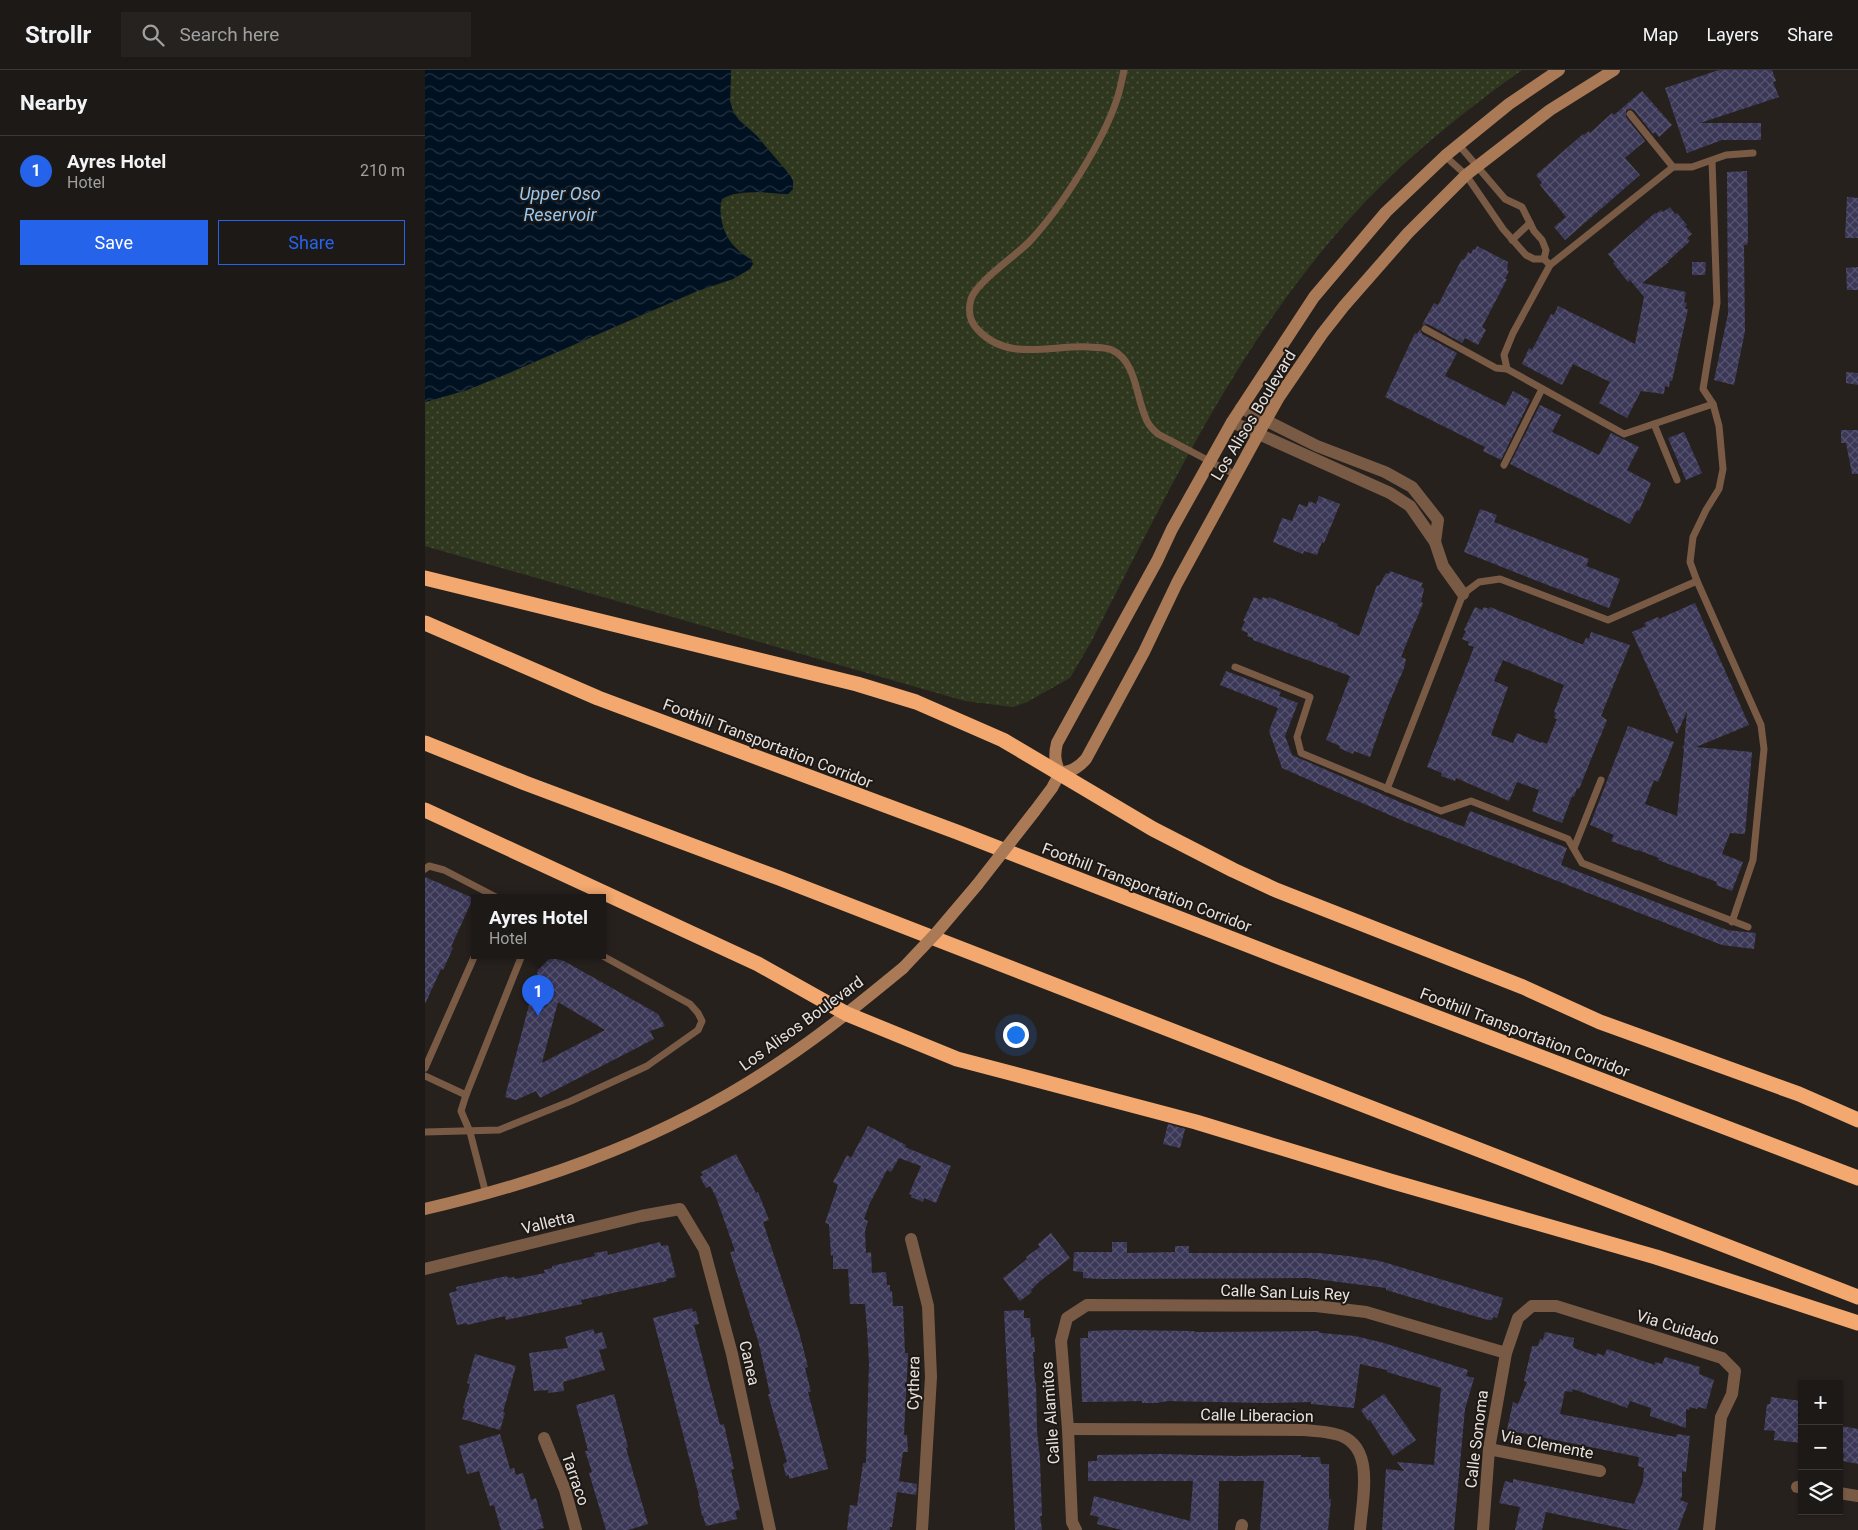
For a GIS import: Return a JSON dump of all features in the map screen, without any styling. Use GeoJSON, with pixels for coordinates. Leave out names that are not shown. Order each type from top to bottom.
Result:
{"type":"FeatureCollection","features":[{"type":"Feature","properties":{"kind":"highway"},"geometry":{"type":"LineString","coordinates":[[425,578],[857,684],[908,699],[1003,740],[1153,829],[1276,890],[1523,987],[1600,1022],[1799,1094],[1858,1120]]}},
{"type":"Feature","properties":{"kind":"highway","name":"Foothill Transportation Corridor"},"geometry":{"type":"LineString","coordinates":[[425,623],[598,698],[957,832],[1858,1178]]}},
{"type":"Feature","properties":{"kind":"highway"},"geometry":{"type":"LineString","coordinates":[[425,743],[525,783],[797,885],[1858,1297]]}},
{"type":"Feature","properties":{"kind":"highway"},"geometry":{"type":"LineString","coordinates":[[425,810],[759,964],[847,1014],[957,1059],[1196,1122],[1390,1181],[1656,1257],[1858,1322]]}},
{"type":"Feature","properties":{"kind":"main road","name":"Los Alisos Boulevard"},"geometry":{"type":"LineString","coordinates":[[1060,773],[1055,762],[1057,743],[1232,422],[1314,298],[1386,212],[1445,156],[1509,104],[1559,70]]}},
{"type":"Feature","properties":{"kind":"main road","name":"Los Alisos Boulevard"},"geometry":{"type":"LineString","coordinates":[[1060,773],[1072,771],[1080,766],[1086,758],[1144,652],[1177,583],[1258,434],[1297,370],[1344,306],[1408,233],[1471,171],[1550,110],[1614,70]]}},
{"type":"Feature","properties":{"kind":"main road","name":"Los Alisos Boulevard"},"geometry":{"type":"LineString","coordinates":[[425,1209],[536,1180],[583,1164],[661,1130],[776,1065],[847,1014],[903,968],[938,931],[977,885],[1052,788],[1060,773]]}},
{"type":"Feature","properties":{"kind":"street"},"geometry":{"type":"LineString","coordinates":[[1241,408],[1317,446],[1385,472],[1412,487],[1438,520],[1435,542]]}},
{"type":"Feature","properties":{"kind":"street"},"geometry":{"type":"LineString","coordinates":[[1232,422],[1390,494],[1409,506],[1435,542],[1443,566],[1463,594]]}},
{"type":"Feature","properties":{"kind":"street","name":"Valletta"},"geometry":{"type":"LineString","coordinates":[[425,1269],[641,1216],[680,1210]]}},
{"type":"Feature","properties":{"kind":"street","name":"Canea"},"geometry":{"type":"LineString","coordinates":[[680,1210],[704,1249],[732,1354],[770,1530]]}},
{"type":"Feature","properties":{"kind":"street","name":"Cythera"},"geometry":{"type":"LineString","coordinates":[[911,1239],[928,1306],[931,1368],[922,1530]]}},
{"type":"Feature","properties":{"kind":"street","name":"Calle San Luis Rey"},"geometry":{"type":"LineString","coordinates":[[1087,1306],[1316,1306],[1366,1312],[1506,1354]]}},
{"type":"Feature","properties":{"kind":"street","name":"Calle Alamitos"},"geometry":{"type":"LineString","coordinates":[[1076,1530],[1072,1522],[1068,1429],[1061,1341],[1067,1318],[1087,1306]]}},
{"type":"Feature","properties":{"kind":"street","name":"Via Cuidado"},"geometry":{"type":"LineString","coordinates":[[1506,1354],[1518,1318],[1533,1306],[1556,1306],[1722,1358],[1735,1371],[1733,1394],[1721,1417],[1709,1530]]}},
{"type":"Feature","properties":{"kind":"street","name":"Calle Sonoma"},"geometry":{"type":"LineString","coordinates":[[1483,1530],[1489,1449],[1506,1354]]}},
{"type":"Feature","properties":{"kind":"street","name":"Calle Liberacion"},"geometry":{"type":"LineString","coordinates":[[1068,1429],[1304,1430],[1337,1434],[1357,1445],[1363,1460],[1364,1474],[1360,1530]]}},
{"type":"Feature","properties":{"kind":"street","name":"Tarraco"},"geometry":{"type":"LineString","coordinates":[[544,1438],[565,1490],[576,1530]]}},
{"type":"Feature","properties":{"kind":"street","name":"Via Clemente"},"geometry":{"type":"LineString","coordinates":[[1489,1449],[1600,1471]]}},
{"type":"Feature","properties":{"kind":"street"},"geometry":{"type":"LineString","coordinates":[[1843,1494],[1858,1496]]}},
{"type":"Feature","properties":{"kind":"lane"},"geometry":{"type":"LineString","coordinates":[[1124,70],[1116,100],[1105,129],[1083,167],[1047,221],[1030,242],[985,281],[972,295],[969,306],[970,316],[973,325],[989,340],[1001,346],[1014,349],[1081,347],[1112,350],[1121,357],[1128,367],[1150,427],[1158,434],[1236,475]]}},
{"type":"Feature","properties":{"kind":"lane"},"geometry":{"type":"LineString","coordinates":[[1630,114],[1673,167]]}},
{"type":"Feature","properties":{"kind":"lane"},"geometry":{"type":"LineString","coordinates":[[1458,144],[1503,229],[1526,255],[1534,259],[1545,259]]}},
{"type":"Feature","properties":{"kind":"lane"},"geometry":{"type":"LineString","coordinates":[[1507,369],[1504,355],[1513,333],[1550,265],[1673,167],[1692,167],[1725,155],[1753,153]]}},
{"type":"Feature","properties":{"kind":"lane"},"geometry":{"type":"LineString","coordinates":[[1445,156],[1471,171],[1505,199],[1521,206],[1534,231],[1542,240],[1546,250],[1545,259],[1550,265]]}},
{"type":"Feature","properties":{"kind":"lane"},"geometry":{"type":"LineString","coordinates":[[1712,161],[1717,302],[1703,389],[1713,404],[1719,426],[1723,469],[1719,490],[1706,510],[1693,537],[1690,562],[1761,725],[1764,749],[1753,860],[1732,922]]}},
{"type":"Feature","properties":{"kind":"lane"},"geometry":{"type":"LineString","coordinates":[[1512,240],[1530,223]]}},
{"type":"Feature","properties":{"kind":"lane"},"geometry":{"type":"LineString","coordinates":[[1425,329],[1496,368],[1507,369],[1624,434],[1713,404]]}},
{"type":"Feature","properties":{"kind":"lane"},"geometry":{"type":"LineString","coordinates":[[1504,465],[1542,389]]}},
{"type":"Feature","properties":{"kind":"lane"},"geometry":{"type":"LineString","coordinates":[[1654,424],[1677,480]]}},
{"type":"Feature","properties":{"kind":"lane"},"geometry":{"type":"LineString","coordinates":[[1387,789],[1463,594],[1479,582],[1500,579],[1608,620],[1697,581]]}},
{"type":"Feature","properties":{"kind":"lane"},"geometry":{"type":"LineString","coordinates":[[1235,667],[1310,698],[1297,737],[1301,753],[1441,811],[1471,802],[1568,839],[1582,863],[1748,927]]}},
{"type":"Feature","properties":{"kind":"lane"},"geometry":{"type":"LineString","coordinates":[[1574,848],[1601,780]]}},
{"type":"Feature","properties":{"kind":"lane"},"geometry":{"type":"LineString","coordinates":[[425,869],[429,866],[444,870],[490,894]]}},
{"type":"Feature","properties":{"kind":"lane"},"geometry":{"type":"LineString","coordinates":[[425,1132],[499,1130],[571,1101],[647,1066],[698,1030],[701,1021],[698,1013],[690,1004],[606,958]]}},
{"type":"Feature","properties":{"kind":"lane"},"geometry":{"type":"LineString","coordinates":[[425,1068],[473,959]]}},
{"type":"Feature","properties":{"kind":"lane"},"geometry":{"type":"LineString","coordinates":[[486,1194],[470,1132],[461,1111],[521,959]]}},
{"type":"Feature","properties":{"kind":"lane"},"geometry":{"type":"LineString","coordinates":[[425,1076],[466,1095]]}},
{"type":"Feature","properties":{"kind":"green space"},"geometry":{"type":"Polygon","coordinates":[[[731,70],[1522,70],[1481,100],[1402,165],[1366,201],[1323,250],[1283,302],[1213,411],[1150,526],[1091,642],[1070,678],[1027,702],[1013,707],[965,701],[425,546],[425,402],[467,390],[698,291],[733,279],[752,260],[737,250],[725,232],[720,211],[722,199],[731,194],[763,192],[782,194],[793,189],[793,181],[751,130],[738,120],[730,101],[731,70]]]}},
{"type":"Feature","properties":{"kind":"water","name":"Upper Oso Reservoir"},"geometry":{"type":"Polygon","coordinates":[[[425,70],[731,70],[730,101],[733,111],[739,120],[757,136],[790,175],[793,181],[793,189],[788,194],[746,192],[737,193],[722,199],[720,211],[725,232],[739,251],[752,260],[753,264],[750,269],[733,279],[697,291],[467,390],[425,402],[425,70]]]}},
{"type":"Feature","properties":{"kind":"building"},"geometry":{"type":"Polygon","coordinates":[[[1719,70],[1772,70],[1776,81],[1773,82],[1779,97],[1700,123],[1761,123],[1761,140],[1722,140],[1687,153],[1665,88],[1719,70]]]}},
{"type":"Feature","properties":{"kind":"building"},"geometry":{"type":"Polygon","coordinates":[[[1642,91],[1672,125],[1659,137],[1655,132],[1653,134],[1634,110],[1626,110],[1626,117],[1645,141],[1625,158],[1640,175],[1565,240],[1554,227],[1566,217],[1540,185],[1542,183],[1536,175],[1583,134],[1589,131],[1590,133],[1612,113],[1614,115],[1642,91]]]}},
{"type":"Feature","properties":{"kind":"building"},"geometry":{"type":"Polygon","coordinates":[[[1747,171],[1748,240],[1747,245],[1744,245],[1745,331],[1734,385],[1714,380],[1728,314],[1727,172],[1747,171]]]}},
{"type":"Feature","properties":{"kind":"building"},"geometry":{"type":"Polygon","coordinates":[[[1847,197],[1858,198],[1858,238],[1845,238],[1847,197]]]}},
{"type":"Feature","properties":{"kind":"building"},"geometry":{"type":"Polygon","coordinates":[[[1670,207],[1687,225],[1685,226],[1692,234],[1687,238],[1690,241],[1667,262],[1669,262],[1642,283],[1686,292],[1684,302],[1687,303],[1685,309],[1688,309],[1672,381],[1670,381],[1669,387],[1665,386],[1664,394],[1641,391],[1627,418],[1599,403],[1610,382],[1573,364],[1562,385],[1522,364],[1529,348],[1532,350],[1551,314],[1554,315],[1558,306],[1635,344],[1644,297],[1630,280],[1628,282],[1608,254],[1655,213],[1661,210],[1663,212],[1670,207]]]}},
{"type":"Feature","properties":{"kind":"building"},"geometry":{"type":"Polygon","coordinates":[[[1477,246],[1508,262],[1507,270],[1509,271],[1505,279],[1507,279],[1482,327],[1486,330],[1478,345],[1465,338],[1462,343],[1428,324],[1422,325],[1434,303],[1438,305],[1462,259],[1464,260],[1468,252],[1471,254],[1477,246]]]}},
{"type":"Feature","properties":{"kind":"building"},"geometry":{"type":"Polygon","coordinates":[[[1692,262],[1706,262],[1705,275],[1692,275],[1692,262]]]}},
{"type":"Feature","properties":{"kind":"building"},"geometry":{"type":"Polygon","coordinates":[[[1858,267],[1858,290],[1847,290],[1846,268],[1858,267]]]}},
{"type":"Feature","properties":{"kind":"building"},"geometry":{"type":"Polygon","coordinates":[[[1420,329],[1422,334],[1457,353],[1445,376],[1505,406],[1513,391],[1530,400],[1501,460],[1483,451],[1485,447],[1385,397],[1415,333],[1417,334],[1420,329]]]}},
{"type":"Feature","properties":{"kind":"building"},"geometry":{"type":"Polygon","coordinates":[[[1846,372],[1858,373],[1858,385],[1846,383],[1846,372]]]}},
{"type":"Feature","properties":{"kind":"building"},"geometry":{"type":"Polygon","coordinates":[[[1540,405],[1561,415],[1552,432],[1599,455],[1611,433],[1639,447],[1627,470],[1651,483],[1639,511],[1637,510],[1630,524],[1510,464],[1540,405]]]}},
{"type":"Feature","properties":{"kind":"building"},"geometry":{"type":"Polygon","coordinates":[[[1841,430],[1858,430],[1858,474],[1852,474],[1846,443],[1841,443],[1841,430]]]}},
{"type":"Feature","properties":{"kind":"building"},"geometry":{"type":"Polygon","coordinates":[[[1684,432],[1702,473],[1686,480],[1668,438],[1684,432]]]}},
{"type":"Feature","properties":{"kind":"building"},"geometry":{"type":"Polygon","coordinates":[[[1319,496],[1340,504],[1317,555],[1304,551],[1303,554],[1273,542],[1282,518],[1292,521],[1299,504],[1307,507],[1309,501],[1316,504],[1319,496]]]}},
{"type":"Feature","properties":{"kind":"building"},"geometry":{"type":"Polygon","coordinates":[[[1480,509],[1497,515],[1494,522],[1589,559],[1586,566],[1620,579],[1609,608],[1464,552],[1480,509]]]}},
{"type":"Feature","properties":{"kind":"building"},"geometry":{"type":"Polygon","coordinates":[[[1390,571],[1423,583],[1421,587],[1424,589],[1421,602],[1423,603],[1401,657],[1406,659],[1404,668],[1370,757],[1354,751],[1353,754],[1326,740],[1350,676],[1253,640],[1253,638],[1247,636],[1248,633],[1241,630],[1254,597],[1261,600],[1263,597],[1268,599],[1269,597],[1338,624],[1337,626],[1359,636],[1377,585],[1379,586],[1386,573],[1389,574],[1390,571]]]}},
{"type":"Feature","properties":{"kind":"building"},"geometry":{"type":"Polygon","coordinates":[[[1695,603],[1749,725],[1696,747],[1752,752],[1745,834],[1730,833],[1722,854],[1743,862],[1732,891],[1716,885],[1717,882],[1658,860],[1659,858],[1611,841],[1614,835],[1590,825],[1628,726],[1674,742],[1658,782],[1654,780],[1645,804],[1677,816],[1684,749],[1682,746],[1684,746],[1687,711],[1677,734],[1632,632],[1646,626],[1644,623],[1658,617],[1659,619],[1695,603]]]}},
{"type":"Feature","properties":{"kind":"building"},"geometry":{"type":"Polygon","coordinates":[[[1475,607],[1482,610],[1484,607],[1489,609],[1490,607],[1581,644],[1583,644],[1586,638],[1589,639],[1591,632],[1630,645],[1601,716],[1607,720],[1579,789],[1577,788],[1574,797],[1572,796],[1562,823],[1532,811],[1539,790],[1517,782],[1509,801],[1456,778],[1455,781],[1441,776],[1442,773],[1427,767],[1474,647],[1468,645],[1469,642],[1462,639],[1466,631],[1464,630],[1475,607]],[[1503,660],[1494,681],[1508,687],[1491,735],[1513,743],[1517,733],[1547,744],[1557,719],[1554,718],[1556,713],[1554,712],[1564,685],[1503,660]]]}},
{"type":"Feature","properties":{"kind":"building"},"geometry":{"type":"Polygon","coordinates":[[[1226,671],[1281,692],[1279,696],[1298,703],[1285,736],[1292,755],[1402,803],[1464,827],[1470,811],[1567,848],[1561,865],[1727,930],[1756,933],[1754,949],[1722,945],[1401,820],[1282,768],[1269,731],[1278,708],[1220,685],[1226,671]]]}},
{"type":"Feature","properties":{"kind":"building"},"geometry":{"type":"Polygon","coordinates":[[[425,877],[471,897],[471,902],[451,947],[453,948],[425,1004],[425,877]]]}},
{"type":"Feature","properties":{"kind":"building"},"geometry":{"type":"Polygon","coordinates":[[[541,959],[564,961],[658,1014],[665,1026],[650,1031],[654,1039],[540,1098],[536,1091],[516,1100],[505,1097],[541,959]],[[558,1002],[542,1063],[605,1030],[558,1002]]]}},
{"type":"Feature","properties":{"kind":"building"},"geometry":{"type":"Polygon","coordinates":[[[1168,1124],[1185,1129],[1180,1148],[1163,1144],[1168,1124]]]}},
{"type":"Feature","properties":{"kind":"building"},"geometry":{"type":"Polygon","coordinates":[[[868,1126],[906,1145],[905,1147],[951,1166],[936,1203],[924,1198],[923,1202],[911,1197],[912,1195],[909,1194],[921,1166],[899,1158],[891,1172],[887,1170],[864,1219],[868,1221],[865,1231],[866,1253],[871,1252],[872,1273],[886,1272],[887,1285],[890,1285],[890,1291],[892,1291],[893,1306],[903,1306],[905,1353],[908,1353],[904,1435],[907,1435],[908,1452],[903,1452],[899,1481],[917,1484],[916,1495],[897,1492],[890,1530],[847,1530],[850,1505],[857,1506],[863,1463],[866,1463],[869,1363],[867,1328],[865,1304],[850,1304],[848,1269],[833,1269],[829,1224],[825,1223],[838,1185],[833,1182],[847,1155],[851,1158],[868,1126]]]}},
{"type":"Feature","properties":{"kind":"building"},"geometry":{"type":"Polygon","coordinates":[[[736,1154],[756,1193],[758,1192],[769,1220],[763,1222],[799,1332],[808,1367],[805,1368],[811,1392],[808,1392],[828,1469],[789,1479],[789,1475],[786,1476],[783,1464],[787,1462],[768,1394],[770,1394],[759,1344],[730,1252],[735,1251],[716,1197],[710,1186],[706,1188],[700,1177],[703,1175],[701,1172],[736,1154]]]}},
{"type":"Feature","properties":{"kind":"building"},"geometry":{"type":"Polygon","coordinates":[[[1051,1233],[1070,1258],[1039,1282],[1031,1290],[1032,1292],[1020,1301],[1003,1278],[1040,1247],[1038,1244],[1051,1233]]]}},
{"type":"Feature","properties":{"kind":"building"},"geometry":{"type":"Polygon","coordinates":[[[660,1242],[661,1246],[668,1245],[676,1277],[666,1279],[667,1281],[581,1300],[582,1304],[506,1320],[505,1316],[467,1325],[467,1323],[457,1325],[449,1293],[457,1291],[456,1287],[507,1276],[508,1278],[514,1277],[515,1279],[545,1273],[544,1270],[552,1268],[552,1266],[595,1256],[594,1253],[607,1251],[608,1255],[660,1242]]]}},
{"type":"Feature","properties":{"kind":"building"},"geometry":{"type":"Polygon","coordinates":[[[1112,1242],[1127,1242],[1127,1253],[1175,1252],[1175,1246],[1189,1246],[1189,1253],[1319,1253],[1348,1256],[1380,1261],[1503,1298],[1497,1318],[1493,1317],[1492,1320],[1488,1320],[1386,1290],[1386,1288],[1308,1278],[1102,1279],[1083,1278],[1083,1272],[1073,1271],[1074,1252],[1112,1252],[1112,1242]]]}},
{"type":"Feature","properties":{"kind":"building"},"geometry":{"type":"Polygon","coordinates":[[[692,1308],[693,1312],[696,1311],[699,1324],[694,1325],[720,1425],[724,1424],[734,1469],[731,1470],[740,1510],[735,1511],[737,1519],[706,1526],[653,1318],[692,1308]]]}},
{"type":"Feature","properties":{"kind":"building"},"geometry":{"type":"Polygon","coordinates":[[[1024,1310],[1024,1318],[1030,1318],[1031,1338],[1034,1337],[1035,1352],[1033,1352],[1040,1459],[1042,1516],[1040,1516],[1042,1530],[1015,1530],[1004,1311],[1024,1310]]]}},
{"type":"Feature","properties":{"kind":"building"},"geometry":{"type":"Polygon","coordinates":[[[593,1329],[595,1334],[602,1332],[607,1348],[599,1350],[605,1370],[563,1382],[564,1391],[548,1393],[548,1390],[534,1391],[529,1353],[568,1348],[565,1337],[593,1329]]]}},
{"type":"Feature","properties":{"kind":"building"},"geometry":{"type":"Polygon","coordinates":[[[1088,1331],[1196,1332],[1318,1331],[1321,1333],[1355,1336],[1384,1343],[1468,1370],[1466,1376],[1474,1378],[1465,1409],[1454,1530],[1382,1530],[1386,1469],[1404,1471],[1397,1462],[1434,1465],[1441,1388],[1387,1372],[1387,1370],[1360,1364],[1354,1408],[1311,1404],[1311,1402],[1082,1402],[1080,1338],[1088,1338],[1088,1331]]]}},
{"type":"Feature","properties":{"kind":"building"},"geometry":{"type":"Polygon","coordinates":[[[1545,1332],[1574,1338],[1574,1348],[1596,1356],[1597,1353],[1604,1356],[1607,1349],[1655,1365],[1655,1362],[1662,1364],[1665,1357],[1700,1367],[1699,1374],[1714,1380],[1706,1409],[1690,1407],[1689,1410],[1686,1409],[1686,1428],[1650,1416],[1651,1408],[1630,1401],[1627,1408],[1573,1389],[1572,1392],[1565,1391],[1560,1414],[1676,1437],[1677,1434],[1690,1436],[1686,1472],[1682,1471],[1682,1496],[1680,1500],[1688,1503],[1678,1530],[1630,1530],[1546,1512],[1542,1530],[1515,1530],[1520,1507],[1499,1503],[1505,1481],[1513,1483],[1513,1479],[1634,1504],[1643,1482],[1644,1468],[1638,1466],[1639,1457],[1507,1430],[1513,1402],[1518,1404],[1527,1382],[1524,1381],[1532,1346],[1538,1346],[1540,1339],[1543,1340],[1545,1332]]]}},
{"type":"Feature","properties":{"kind":"building"},"geometry":{"type":"Polygon","coordinates":[[[475,1354],[516,1366],[500,1430],[462,1419],[470,1384],[467,1383],[475,1354]]]}},
{"type":"Feature","properties":{"kind":"building"},"geometry":{"type":"Polygon","coordinates":[[[614,1394],[628,1447],[626,1448],[648,1524],[628,1530],[606,1530],[589,1473],[592,1472],[585,1451],[588,1451],[576,1405],[614,1394]]]}},
{"type":"Feature","properties":{"kind":"building"},"geometry":{"type":"Polygon","coordinates":[[[1384,1394],[1416,1440],[1393,1456],[1370,1420],[1368,1421],[1361,1410],[1384,1394]]]}},
{"type":"Feature","properties":{"kind":"building"},"geometry":{"type":"Polygon","coordinates":[[[1771,1397],[1798,1400],[1798,1443],[1774,1440],[1775,1431],[1764,1430],[1767,1404],[1770,1404],[1771,1397]]]}},
{"type":"Feature","properties":{"kind":"building"},"geometry":{"type":"Polygon","coordinates":[[[1843,1426],[1858,1429],[1858,1464],[1843,1461],[1843,1426]]]}},
{"type":"Feature","properties":{"kind":"building"},"geometry":{"type":"Polygon","coordinates":[[[500,1434],[510,1469],[514,1468],[516,1475],[523,1473],[531,1500],[536,1498],[544,1528],[536,1530],[501,1530],[494,1505],[490,1506],[479,1471],[467,1474],[459,1446],[500,1434]]]}},
{"type":"Feature","properties":{"kind":"building"},"geometry":{"type":"Polygon","coordinates":[[[1097,1455],[1301,1455],[1301,1457],[1320,1457],[1321,1464],[1329,1464],[1329,1499],[1331,1499],[1328,1530],[1260,1530],[1264,1481],[1219,1481],[1218,1530],[1122,1530],[1097,1524],[1099,1517],[1090,1515],[1094,1496],[1190,1521],[1193,1481],[1088,1481],[1088,1461],[1097,1461],[1097,1455]]]}},
{"type":"Feature","properties":{"kind":"place","name":"Ayres Hotel"},"geometry":{"type":"Point","coordinates":[538,1016]}}]}
